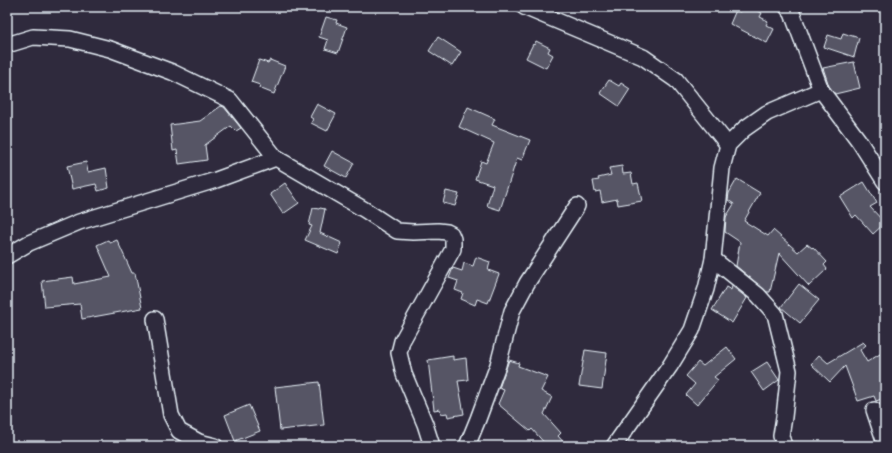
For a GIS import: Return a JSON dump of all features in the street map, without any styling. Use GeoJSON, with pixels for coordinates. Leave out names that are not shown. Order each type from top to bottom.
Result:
{"type":"FeatureCollection","features":[{"type":"Feature","properties":{"kind":"street"},"geometry":{"type":"LineString","coordinates":[[524,7],[643,57],[676,80],[728,145]]}},
{"type":"Feature","properties":{"kind":"street"},"geometry":{"type":"LineString","coordinates":[[788,7],[792,13],[821,90],[859,141],[885,182]]}},
{"type":"Feature","properties":{"kind":"street"},"geometry":{"type":"LineString","coordinates":[[7,44],[33,37],[70,39],[110,49],[172,72],[230,100],[276,158],[365,210],[397,231],[438,231],[451,234],[453,239],[453,249],[402,341],[399,353],[404,374],[426,424],[432,446]]}},
{"type":"Feature","properties":{"kind":"street"},"geometry":{"type":"LineString","coordinates":[[614,446],[670,366],[692,330],[706,289],[713,259],[722,168],[728,145],[744,129],[767,113],[821,90]]}},
{"type":"Feature","properties":{"kind":"street"},"geometry":{"type":"LineString","coordinates":[[7,256],[29,243],[79,222],[216,180],[276,158]]}},
{"type":"Feature","properties":{"kind":"street"},"geometry":{"type":"LineString","coordinates":[[467,446],[498,365],[512,311],[527,283],[577,206]]}},
{"type":"Feature","properties":{"kind":"street"},"geometry":{"type":"LineString","coordinates":[[713,259],[758,295],[775,314],[789,372],[781,436],[784,446]]}},
{"type":"Feature","properties":{"kind":"street"},"geometry":{"type":"LineString","coordinates":[[155,319],[171,415],[179,431],[198,442],[215,446]]}},
{"type":"Feature","properties":{"kind":"street"},"geometry":{"type":"LineString","coordinates":[[874,410],[885,443]]}},
{"type":"Feature","properties":{"kind":"building"},"geometry":{"type":"Polygon","coordinates":[[[742,7],[750,7],[762,13],[760,17],[768,21],[766,25],[774,29],[767,43],[730,24],[736,10],[740,12],[742,7]]]}},
{"type":"Feature","properties":{"kind":"building"},"geometry":{"type":"Polygon","coordinates":[[[326,17],[337,20],[336,23],[347,27],[338,53],[325,49],[328,40],[319,37],[326,17]]]}},
{"type":"Feature","properties":{"kind":"building"},"geometry":{"type":"Polygon","coordinates":[[[843,33],[859,38],[854,57],[824,47],[828,35],[841,39],[843,33]]]}},
{"type":"Feature","properties":{"kind":"building"},"geometry":{"type":"Polygon","coordinates":[[[438,37],[461,52],[452,66],[429,51],[438,37]]]}},
{"type":"Feature","properties":{"kind":"building"},"geometry":{"type":"Polygon","coordinates":[[[536,41],[550,48],[548,52],[553,55],[546,68],[526,58],[536,41]]]}},
{"type":"Feature","properties":{"kind":"building"},"geometry":{"type":"Polygon","coordinates":[[[259,60],[268,63],[270,60],[285,66],[274,94],[259,88],[260,85],[251,82],[259,60]]]}},
{"type":"Feature","properties":{"kind":"building"},"geometry":{"type":"Polygon","coordinates":[[[854,62],[860,88],[835,94],[829,86],[823,68],[854,62]]]}},
{"type":"Feature","properties":{"kind":"building"},"geometry":{"type":"Polygon","coordinates":[[[609,80],[619,86],[621,83],[630,89],[619,106],[600,93],[609,80]]]}},
{"type":"Feature","properties":{"kind":"building"},"geometry":{"type":"Polygon","coordinates":[[[317,104],[336,114],[327,131],[311,123],[313,119],[310,117],[317,104]]]}},
{"type":"Feature","properties":{"kind":"building"},"geometry":{"type":"Polygon","coordinates":[[[221,106],[224,107],[241,128],[236,131],[231,126],[205,145],[207,160],[179,164],[177,150],[173,151],[170,125],[200,121],[221,106]]]}},
{"type":"Feature","properties":{"kind":"building"},"geometry":{"type":"Polygon","coordinates":[[[468,107],[495,119],[492,125],[530,140],[522,160],[517,158],[500,210],[487,206],[493,185],[475,179],[481,161],[486,163],[494,143],[459,127],[468,107]]]}},
{"type":"Feature","properties":{"kind":"building"},"geometry":{"type":"Polygon","coordinates":[[[332,151],[354,163],[346,178],[324,166],[332,151]]]}},
{"type":"Feature","properties":{"kind":"building"},"geometry":{"type":"Polygon","coordinates":[[[86,162],[88,172],[106,168],[109,188],[98,191],[96,184],[72,189],[67,166],[86,162]]]}},
{"type":"Feature","properties":{"kind":"building"},"geometry":{"type":"Polygon","coordinates":[[[622,166],[623,174],[631,173],[633,184],[638,183],[642,201],[618,205],[617,199],[602,202],[600,191],[595,192],[593,181],[599,180],[598,178],[611,175],[609,168],[622,166]]]}},
{"type":"Feature","properties":{"kind":"building"},"geometry":{"type":"Polygon","coordinates":[[[737,179],[760,193],[744,221],[768,236],[773,230],[798,252],[807,244],[812,248],[813,247],[827,262],[824,265],[827,269],[809,286],[779,253],[770,292],[767,292],[736,266],[740,242],[725,232],[726,217],[734,204],[728,200],[729,193],[737,179]]]}},
{"type":"Feature","properties":{"kind":"building"},"geometry":{"type":"Polygon","coordinates":[[[864,182],[877,203],[870,207],[885,223],[873,234],[856,215],[853,218],[840,197],[864,182]]]}},
{"type":"Feature","properties":{"kind":"building"},"geometry":{"type":"Polygon","coordinates":[[[285,183],[299,203],[283,214],[270,194],[285,183]]]}},
{"type":"Feature","properties":{"kind":"building"},"geometry":{"type":"Polygon","coordinates":[[[446,191],[459,194],[455,206],[443,203],[446,191]]]}},
{"type":"Feature","properties":{"kind":"building"},"geometry":{"type":"Polygon","coordinates":[[[313,208],[325,209],[320,233],[342,243],[338,254],[305,240],[312,226],[309,225],[313,208]]]}},
{"type":"Feature","properties":{"kind":"building"},"geometry":{"type":"Polygon","coordinates":[[[108,240],[110,243],[117,240],[132,273],[135,273],[142,308],[82,319],[80,304],[45,307],[42,281],[73,277],[74,284],[111,277],[97,245],[108,240]]]}},
{"type":"Feature","properties":{"kind":"building"},"geometry":{"type":"Polygon","coordinates":[[[476,257],[490,262],[488,270],[499,274],[488,303],[477,299],[475,305],[461,299],[463,293],[455,290],[458,281],[449,278],[453,268],[462,271],[464,263],[473,266],[476,257]]]}},
{"type":"Feature","properties":{"kind":"building"},"geometry":{"type":"Polygon","coordinates":[[[799,284],[819,300],[800,323],[781,307],[799,284]]]}},
{"type":"Feature","properties":{"kind":"building"},"geometry":{"type":"Polygon","coordinates":[[[732,286],[747,298],[732,323],[712,310],[726,287],[731,290],[732,286]]]}},
{"type":"Feature","properties":{"kind":"building"},"geometry":{"type":"Polygon","coordinates":[[[863,342],[866,345],[860,350],[867,362],[885,351],[885,398],[876,401],[874,396],[858,401],[845,366],[830,382],[811,364],[819,355],[828,363],[863,342]]]}},
{"type":"Feature","properties":{"kind":"building"},"geometry":{"type":"Polygon","coordinates":[[[727,347],[736,359],[714,377],[718,380],[697,405],[686,395],[695,384],[686,376],[698,362],[703,366],[727,347]]]}},
{"type":"Feature","properties":{"kind":"building"},"geometry":{"type":"Polygon","coordinates":[[[585,350],[607,353],[602,389],[579,386],[585,350]]]}},
{"type":"Feature","properties":{"kind":"building"},"geometry":{"type":"Polygon","coordinates":[[[453,356],[453,360],[466,358],[468,380],[458,381],[464,414],[448,417],[447,413],[441,414],[440,409],[434,410],[428,360],[453,356]]]}},
{"type":"Feature","properties":{"kind":"building"},"geometry":{"type":"Polygon","coordinates":[[[509,360],[519,363],[518,366],[548,377],[541,391],[552,397],[544,414],[561,433],[558,436],[567,446],[547,446],[532,429],[530,431],[498,404],[504,390],[499,388],[509,360]]]}},
{"type":"Feature","properties":{"kind":"building"},"geometry":{"type":"Polygon","coordinates":[[[767,362],[779,380],[764,391],[751,372],[767,362]]]}},
{"type":"Feature","properties":{"kind":"building"},"geometry":{"type":"Polygon","coordinates":[[[319,382],[324,425],[280,430],[275,387],[319,382]]]}},
{"type":"Feature","properties":{"kind":"building"},"geometry":{"type":"Polygon","coordinates":[[[249,405],[260,431],[235,441],[225,415],[249,405]]]}}]}
